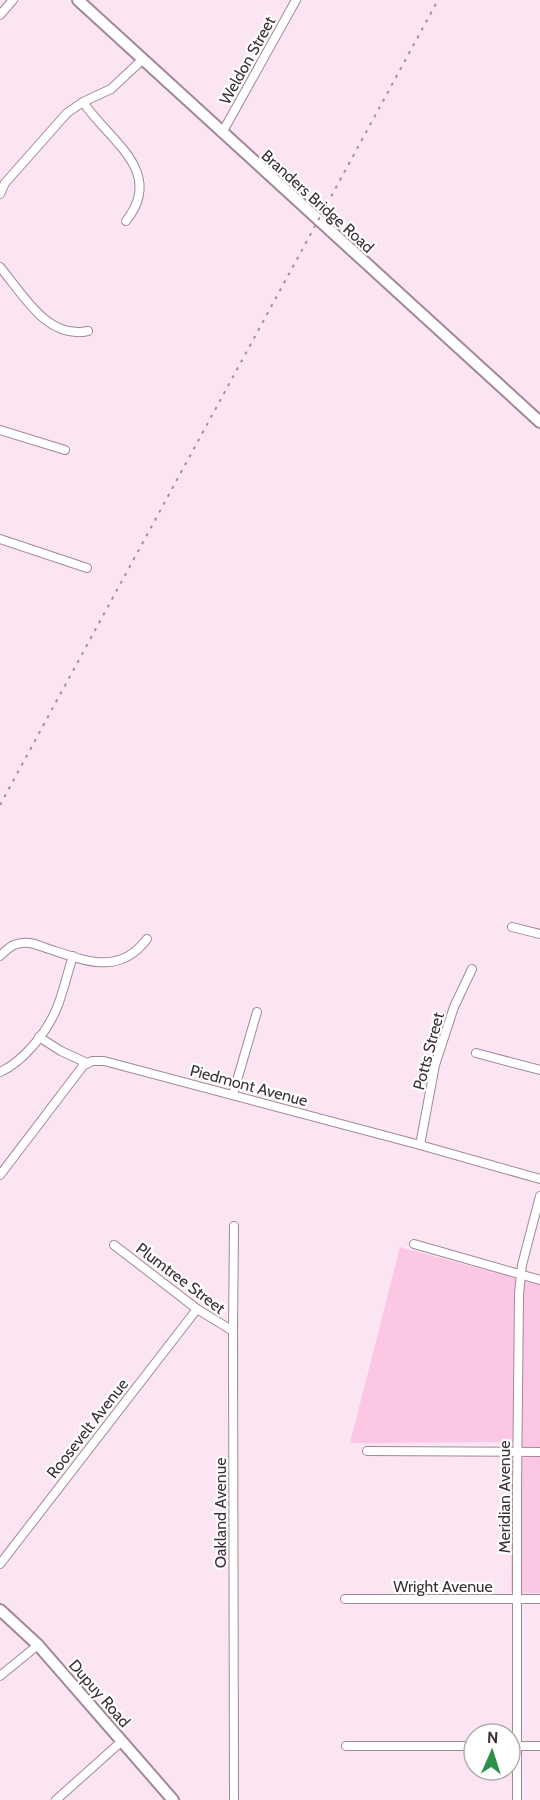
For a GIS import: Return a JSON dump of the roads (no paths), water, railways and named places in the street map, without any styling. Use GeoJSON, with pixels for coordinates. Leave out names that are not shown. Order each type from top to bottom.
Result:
{"type":"FeatureCollection","features":[{"type":"Feature","properties":{"kind":"street"},"geometry":{"type":"LineString","coordinates":[[0,15],[13,0]]}},
{"type":"Feature","properties":{"kind":"street","name":"Branders Bridge Road"},"geometry":{"type":"LineString","coordinates":[[78,0],[540,422]]}},
{"type":"Feature","properties":{"kind":"street","name":"Weldon Street"},"geometry":{"type":"LineString","coordinates":[[222,133],[296,0]]}},
{"type":"Feature","properties":{"kind":"street"},"geometry":{"type":"LineString","coordinates":[[0,194],[5,183],[62,118],[83,102],[111,89],[143,59]]}},
{"type":"Feature","properties":{"kind":"street"},"geometry":{"type":"LineString","coordinates":[[83,102],[93,117],[128,153],[136,168],[140,186],[139,197],[136,207],[126,221]]}},
{"type":"Feature","properties":{"kind":"street"},"geometry":{"type":"LineString","coordinates":[[0,267],[30,305],[55,327],[68,332],[88,331]]}},
{"type":"Feature","properties":{"kind":"street"},"geometry":{"type":"LineString","coordinates":[[0,430],[65,450]]}},
{"type":"Feature","properties":{"kind":"street"},"geometry":{"type":"LineString","coordinates":[[0,539],[87,568]]}},
{"type":"Feature","properties":{"kind":"street"},"geometry":{"type":"LineString","coordinates":[[512,927],[540,934]]}},
{"type":"Feature","properties":{"kind":"street"},"geometry":{"type":"LineString","coordinates":[[0,956],[12,945],[29,942],[73,956],[109,963],[131,955],[147,939]]}},
{"type":"Feature","properties":{"kind":"street"},"geometry":{"type":"LineString","coordinates":[[0,1072],[17,1063],[39,1037],[56,1009],[73,956]]}},
{"type":"Feature","properties":{"kind":"street","name":"Potts Street"},"geometry":{"type":"LineString","coordinates":[[420,1145],[435,1065],[454,1007],[472,969]]}},
{"type":"Feature","properties":{"kind":"street"},"geometry":{"type":"LineString","coordinates":[[232,1094],[256,1012]]}},
{"type":"Feature","properties":{"kind":"street"},"geometry":{"type":"LineString","coordinates":[[0,1175],[87,1063],[61,1052],[39,1037]]}},
{"type":"Feature","properties":{"kind":"street"},"geometry":{"type":"LineString","coordinates":[[476,1053],[540,1070]]}},
{"type":"Feature","properties":{"kind":"street","name":"Piedmont Avenue"},"geometry":{"type":"LineString","coordinates":[[87,1063],[104,1061],[540,1179]]}},
{"type":"Feature","properties":{"kind":"street","name":"Meridian Avenue"},"geometry":{"type":"LineString","coordinates":[[514,1722],[520,1275],[540,1196]]}},
{"type":"Feature","properties":{"kind":"street","name":"Oakland Avenue"},"geometry":{"type":"LineString","coordinates":[[234,1226],[232,1331],[234,1800]]}},
{"type":"Feature","properties":{"kind":"street","name":"Plumtree Street"},"geometry":{"type":"LineString","coordinates":[[114,1245],[197,1309],[232,1331]]}},
{"type":"Feature","properties":{"kind":"street"},"geometry":{"type":"LineString","coordinates":[[414,1245],[540,1280]]}},
{"type":"Feature","properties":{"kind":"street","name":"Roosevelt Avenue"},"geometry":{"type":"LineString","coordinates":[[0,1564],[197,1309]]}},
{"type":"Feature","properties":{"kind":"street"},"geometry":{"type":"LineString","coordinates":[[367,1451],[540,1452]]}},
{"type":"Feature","properties":{"kind":"street","name":"Wright Avenue"},"geometry":{"type":"LineString","coordinates":[[345,1599],[540,1599]]}},
{"type":"Feature","properties":{"kind":"street","name":"Dupuy Road"},"geometry":{"type":"LineString","coordinates":[[0,1610],[38,1645],[173,1800]]}},
{"type":"Feature","properties":{"kind":"street"},"geometry":{"type":"LineString","coordinates":[[0,1676],[38,1645]]}},
{"type":"Feature","properties":{"kind":"street"},"geometry":{"type":"LineString","coordinates":[[56,1800],[122,1741]]}},
{"type":"Feature","properties":{"kind":"street"},"geometry":{"type":"LineString","coordinates":[[346,1746],[462,1746]]}},
{"type":"Feature","properties":{"kind":"street"},"geometry":{"type":"LineString","coordinates":[[522,1746],[540,1746]]}},
{"type":"Feature","properties":{"kind":"street","name":"Meridian Avenue"},"geometry":{"type":"LineString","coordinates":[[516,1782],[517,1800]]}},
{"type":"Feature","properties":{"kind":"railway"},"geometry":{"type":"LineString","coordinates":[[0,805],[438,0]]}}]}
